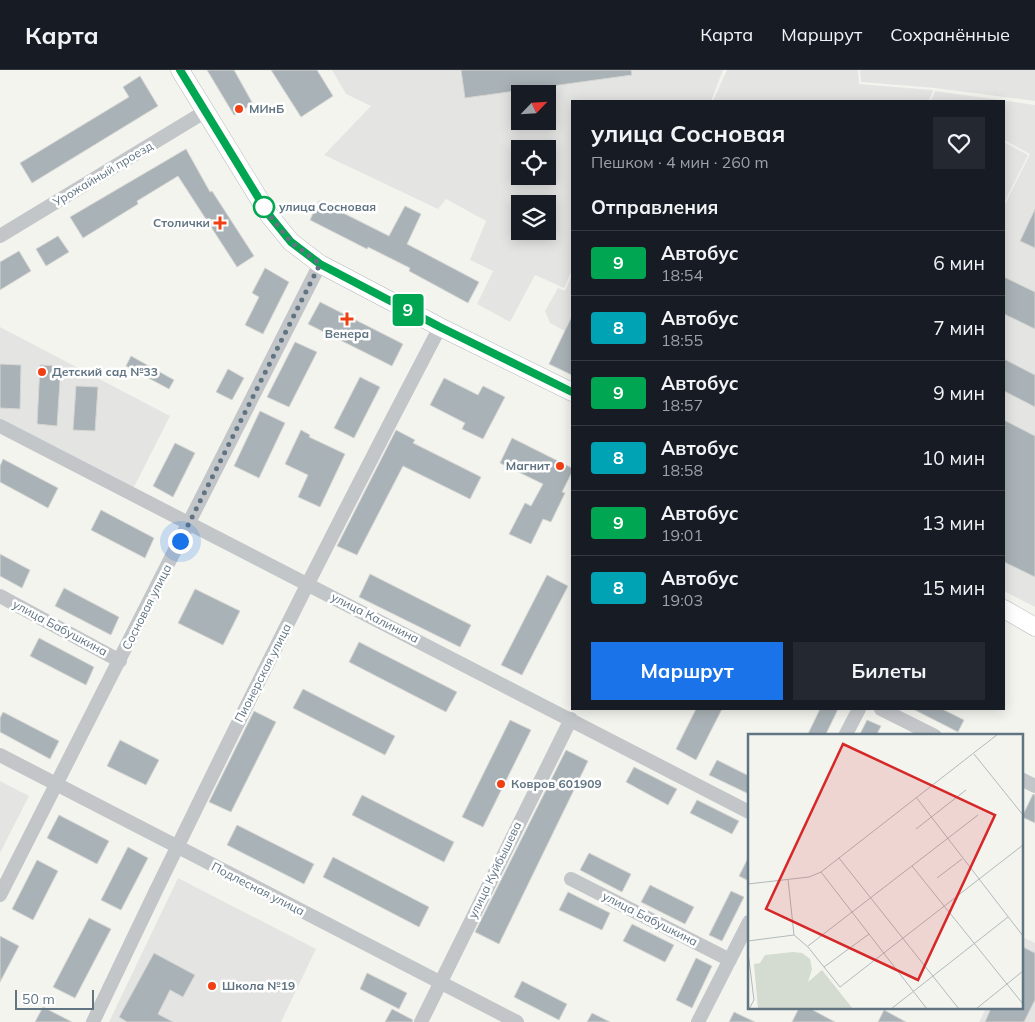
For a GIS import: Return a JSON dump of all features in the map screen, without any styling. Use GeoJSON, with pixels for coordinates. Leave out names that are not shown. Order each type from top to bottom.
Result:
{"type":"FeatureCollection","features":[{"type":"Feature","properties":{"kind":"main road"},"geometry":{"type":"LineString","coordinates":[[180,70],[269,215],[291,242],[320,264],[440,327],[571,392]]}},
{"type":"Feature","properties":{"kind":"main road"},"geometry":{"type":"LineString","coordinates":[[1005,610],[1035,627]]}},
{"type":"Feature","properties":{"kind":"street","name":"Урожайный проезд"},"geometry":{"type":"LineString","coordinates":[[0,236],[206,111]]}},
{"type":"Feature","properties":{"kind":"street","name":"Сосновая улица"},"geometry":{"type":"LineString","coordinates":[[0,895],[320,264]]}},
{"type":"Feature","properties":{"kind":"street","name":"Пионерская улица"},"geometry":{"type":"LineString","coordinates":[[93,1022],[176,846],[307,584],[440,327]]}},
{"type":"Feature","properties":{"kind":"street","name":"улица Калинина"},"geometry":{"type":"LineString","coordinates":[[0,426],[748,811]]}},
{"type":"Feature","properties":{"kind":"street","name":"улица Бабушкина"},"geometry":{"type":"LineString","coordinates":[[0,596],[120,661]]}},
{"type":"Feature","properties":{"kind":"street"},"geometry":{"type":"LineString","coordinates":[[846,734],[858,710]]}},
{"type":"Feature","properties":{"kind":"street"},"geometry":{"type":"LineString","coordinates":[[883,710],[931,734]]}},
{"type":"Feature","properties":{"kind":"street","name":"улица Куйбышева"},"geometry":{"type":"LineString","coordinates":[[421,1022],[571,719]]}},
{"type":"Feature","properties":{"kind":"street","name":"Подлесная улица"},"geometry":{"type":"LineString","coordinates":[[0,755],[517,1022]]}},
{"type":"Feature","properties":{"kind":"street"},"geometry":{"type":"LineString","coordinates":[[1022,780],[1035,786]]}},
{"type":"Feature","properties":{"kind":"street","name":"улица Бабушкина"},"geometry":{"type":"LineString","coordinates":[[571,879],[730,960]]}},
{"type":"Feature","properties":{"kind":"street"},"geometry":{"type":"LineString","coordinates":[[698,1022],[748,924]]}},
{"type":"Feature","properties":{"kind":"shaded area"},"geometry":{"type":"Polygon","coordinates":[[[332,70],[723,70],[711,100],[571,100],[571,272],[564,288],[535,275],[510,322],[477,304],[493,271],[470,260],[486,221],[446,199],[438,209],[324,155],[371,106],[346,94],[332,70]]]}},
{"type":"Feature","properties":{"kind":"shaded area"},"geometry":{"type":"Polygon","coordinates":[[[727,70],[858,70],[859,84],[933,90],[929,100],[713,100],[727,70]]]}},
{"type":"Feature","properties":{"kind":"shaded area"},"geometry":{"type":"Polygon","coordinates":[[[860,70],[1035,70],[1035,101],[935,88],[861,82],[860,70]]]}},
{"type":"Feature","properties":{"kind":"shaded area"},"geometry":{"type":"Polygon","coordinates":[[[935,91],[999,100],[931,100],[935,91]]]}},
{"type":"Feature","properties":{"kind":"shaded area"},"geometry":{"type":"Polygon","coordinates":[[[1005,101],[1035,105],[1035,607],[1005,592],[1005,204],[1030,154],[1005,141],[1005,101]]]}},
{"type":"Feature","properties":{"kind":"shaded area"},"geometry":{"type":"Polygon","coordinates":[[[1005,143],[1028,155],[1005,201],[1005,143]]]}},
{"type":"Feature","properties":{"kind":"shaded area"},"geometry":{"type":"Polygon","coordinates":[[[571,277],[571,375],[549,364],[565,331],[550,323],[545,311],[558,288],[565,291],[571,277]]]}},
{"type":"Feature","properties":{"kind":"shaded area","name":"Детский сад №33"},"geometry":{"type":"Polygon","coordinates":[[[0,327],[170,416],[133,489],[0,420],[0,327]]]}},
{"type":"Feature","properties":{"kind":"shaded area"},"geometry":{"type":"Polygon","coordinates":[[[0,781],[29,796],[0,853],[0,781]]]}},
{"type":"Feature","properties":{"kind":"shaded area","name":"Школа №19"},"geometry":{"type":"Polygon","coordinates":[[[178,878],[316,949],[281,1022],[109,1022],[178,878]]]}},
{"type":"Feature","properties":{"kind":"shaded area"},"geometry":{"type":"Polygon","coordinates":[[[1022,937],[1035,943],[1035,1022],[979,1022],[985,1010],[1022,1010],[1022,937]]]}},
{"type":"Feature","properties":{"kind":"building"},"geometry":{"type":"Polygon","coordinates":[[[207,70],[234,70],[253,104],[234,115],[207,70]]]}},
{"type":"Feature","properties":{"kind":"building"},"geometry":{"type":"Polygon","coordinates":[[[271,70],[317,70],[333,96],[301,117],[271,70]]]}},
{"type":"Feature","properties":{"kind":"building"},"geometry":{"type":"Polygon","coordinates":[[[461,70],[631,70],[632,75],[556,85],[511,85],[511,92],[465,98],[461,70]]]}},
{"type":"Feature","properties":{"kind":"building"},"geometry":{"type":"Polygon","coordinates":[[[140,76],[158,106],[32,183],[20,163],[129,97],[123,87],[140,76]]]}},
{"type":"Feature","properties":{"kind":"building"},"geometry":{"type":"Polygon","coordinates":[[[186,149],[210,192],[212,191],[254,256],[237,267],[178,176],[137,201],[138,204],[83,238],[70,217],[186,149]]]}},
{"type":"Feature","properties":{"kind":"building"},"geometry":{"type":"Polygon","coordinates":[[[319,201],[389,236],[405,206],[421,214],[407,244],[479,282],[468,303],[409,271],[410,268],[310,220],[319,201]]]}},
{"type":"Feature","properties":{"kind":"building"},"geometry":{"type":"Polygon","coordinates":[[[1035,209],[1035,248],[1020,241],[1035,209]]]}},
{"type":"Feature","properties":{"kind":"building"},"geometry":{"type":"Polygon","coordinates":[[[58,236],[69,252],[46,266],[36,249],[58,236]]]}},
{"type":"Feature","properties":{"kind":"building"},"geometry":{"type":"Polygon","coordinates":[[[19,251],[31,271],[0,290],[0,262],[19,251]]]}},
{"type":"Feature","properties":{"kind":"building"},"geometry":{"type":"Polygon","coordinates":[[[265,268],[289,282],[263,334],[245,325],[259,297],[252,293],[265,268]]]}},
{"type":"Feature","properties":{"kind":"building"},"geometry":{"type":"Polygon","coordinates":[[[1005,277],[1035,292],[1035,329],[1005,314],[1005,277]]]}},
{"type":"Feature","properties":{"kind":"building"},"geometry":{"type":"Polygon","coordinates":[[[320,302],[403,344],[392,366],[308,324],[320,302]]]}},
{"type":"Feature","properties":{"kind":"building"},"geometry":{"type":"Polygon","coordinates":[[[571,318],[571,375],[549,364],[571,318]]]}},
{"type":"Feature","properties":{"kind":"building"},"geometry":{"type":"Polygon","coordinates":[[[295,342],[317,352],[289,407],[267,397],[295,342]]]}},
{"type":"Feature","properties":{"kind":"building"},"geometry":{"type":"Polygon","coordinates":[[[131,356],[174,380],[169,389],[126,366],[131,356]]]}},
{"type":"Feature","properties":{"kind":"building"},"geometry":{"type":"Polygon","coordinates":[[[1005,360],[1035,375],[1035,407],[1005,392],[1005,360]]]}},
{"type":"Feature","properties":{"kind":"building"},"geometry":{"type":"Polygon","coordinates":[[[0,364],[21,365],[20,409],[0,408],[0,364]]]}},
{"type":"Feature","properties":{"kind":"building"},"geometry":{"type":"Polygon","coordinates":[[[40,365],[61,366],[57,426],[37,424],[40,365]]]}},
{"type":"Feature","properties":{"kind":"building"},"geometry":{"type":"Polygon","coordinates":[[[228,369],[244,378],[232,400],[216,392],[228,369]]]}},
{"type":"Feature","properties":{"kind":"building"},"geometry":{"type":"Polygon","coordinates":[[[360,377],[380,387],[354,438],[334,428],[360,377]]]}},
{"type":"Feature","properties":{"kind":"building"},"geometry":{"type":"Polygon","coordinates":[[[444,378],[478,395],[483,386],[505,397],[483,439],[462,429],[465,423],[430,405],[444,378]]]}},
{"type":"Feature","properties":{"kind":"building"},"geometry":{"type":"Polygon","coordinates":[[[76,386],[98,387],[95,431],[73,430],[76,386]]]}},
{"type":"Feature","properties":{"kind":"building"},"geometry":{"type":"Polygon","coordinates":[[[260,411],[285,423],[259,478],[234,466],[260,411]]]}},
{"type":"Feature","properties":{"kind":"building"},"geometry":{"type":"Polygon","coordinates":[[[1005,421],[1035,436],[1035,577],[1005,562],[1005,421]]]}},
{"type":"Feature","properties":{"kind":"building"},"geometry":{"type":"Polygon","coordinates":[[[301,430],[310,435],[309,437],[345,454],[320,507],[298,497],[308,475],[285,464],[301,430]]]}},
{"type":"Feature","properties":{"kind":"building"},"geometry":{"type":"Polygon","coordinates":[[[396,430],[415,440],[413,443],[481,477],[470,499],[403,466],[357,555],[337,546],[396,430]]]}},
{"type":"Feature","properties":{"kind":"building"},"geometry":{"type":"Polygon","coordinates":[[[512,438],[571,468],[571,474],[562,492],[565,493],[551,522],[543,519],[531,544],[509,534],[525,503],[531,506],[543,484],[500,463],[512,438]]]}},
{"type":"Feature","properties":{"kind":"building"},"geometry":{"type":"Polygon","coordinates":[[[175,443],[195,453],[173,497],[153,486],[175,443]]]}},
{"type":"Feature","properties":{"kind":"building"},"geometry":{"type":"Polygon","coordinates":[[[3,459],[58,488],[48,508],[0,482],[0,466],[3,459]]]}},
{"type":"Feature","properties":{"kind":"building"},"geometry":{"type":"Polygon","coordinates":[[[101,510],[154,538],[145,558],[91,530],[101,510]]]}},
{"type":"Feature","properties":{"kind":"building"},"geometry":{"type":"Polygon","coordinates":[[[0,554],[30,570],[22,588],[0,576],[0,554]]]}},
{"type":"Feature","properties":{"kind":"building"},"geometry":{"type":"Polygon","coordinates":[[[370,574],[471,625],[460,647],[359,597],[370,574]]]}},
{"type":"Feature","properties":{"kind":"building"},"geometry":{"type":"Polygon","coordinates":[[[547,575],[568,586],[522,675],[501,665],[547,575]]]}},
{"type":"Feature","properties":{"kind":"building"},"geometry":{"type":"Polygon","coordinates":[[[64,588],[119,617],[111,635],[55,606],[64,588]]]}},
{"type":"Feature","properties":{"kind":"building"},"geometry":{"type":"Polygon","coordinates":[[[195,589],[240,611],[223,645],[178,623],[195,589]]]}},
{"type":"Feature","properties":{"kind":"building"},"geometry":{"type":"Polygon","coordinates":[[[39,638],[94,667],[86,685],[30,656],[39,638]]]}},
{"type":"Feature","properties":{"kind":"building"},"geometry":{"type":"Polygon","coordinates":[[[359,642],[457,692],[446,712],[349,662],[359,642]]]}},
{"type":"Feature","properties":{"kind":"building"},"geometry":{"type":"Polygon","coordinates":[[[303,689],[395,736],[385,755],[293,708],[303,689]]]}},
{"type":"Feature","properties":{"kind":"building"},"geometry":{"type":"Polygon","coordinates":[[[696,710],[721,710],[696,760],[676,749],[696,710]]]}},
{"type":"Feature","properties":{"kind":"building"},"geometry":{"type":"Polygon","coordinates":[[[820,710],[838,710],[826,734],[808,734],[820,710]]]}},
{"type":"Feature","properties":{"kind":"building"},"geometry":{"type":"Polygon","coordinates":[[[915,710],[944,710],[964,720],[958,732],[915,710]]]}},
{"type":"Feature","properties":{"kind":"building"},"geometry":{"type":"Polygon","coordinates":[[[254,711],[276,722],[231,812],[209,802],[254,711]]]}},
{"type":"Feature","properties":{"kind":"building"},"geometry":{"type":"Polygon","coordinates":[[[3,712],[59,741],[50,759],[0,732],[0,718],[3,712]]]}},
{"type":"Feature","properties":{"kind":"building"},"geometry":{"type":"Polygon","coordinates":[[[510,720],[531,730],[483,827],[462,817],[510,720]]]}},
{"type":"Feature","properties":{"kind":"building"},"geometry":{"type":"Polygon","coordinates":[[[867,720],[881,726],[877,734],[860,734],[867,720]]]}},
{"type":"Feature","properties":{"kind":"building"},"geometry":{"type":"Polygon","coordinates":[[[120,740],[159,760],[146,785],[107,766],[120,740]]]}},
{"type":"Feature","properties":{"kind":"building"},"geometry":{"type":"Polygon","coordinates":[[[566,750],[588,761],[499,944],[475,932],[566,750]]]}},
{"type":"Feature","properties":{"kind":"building"},"geometry":{"type":"Polygon","coordinates":[[[717,760],[748,776],[748,794],[709,775],[717,760]]]}},
{"type":"Feature","properties":{"kind":"building"},"geometry":{"type":"Polygon","coordinates":[[[634,767],[677,789],[668,805],[626,782],[634,767]]]}},
{"type":"Feature","properties":{"kind":"building"},"geometry":{"type":"Polygon","coordinates":[[[1033,794],[1035,795],[1035,823],[1022,817],[1033,794]]]}},
{"type":"Feature","properties":{"kind":"building"},"geometry":{"type":"Polygon","coordinates":[[[362,795],[454,842],[444,862],[352,815],[362,795]]]}},
{"type":"Feature","properties":{"kind":"building"},"geometry":{"type":"Polygon","coordinates":[[[697,800],[739,821],[732,834],[690,813],[697,800]]]}},
{"type":"Feature","properties":{"kind":"building"},"geometry":{"type":"Polygon","coordinates":[[[59,815],[109,841],[97,864],[47,838],[59,815]]]}},
{"type":"Feature","properties":{"kind":"building"},"geometry":{"type":"Polygon","coordinates":[[[237,825],[314,864],[304,884],[227,845],[237,825]]]}},
{"type":"Feature","properties":{"kind":"building"},"geometry":{"type":"Polygon","coordinates":[[[128,847],[148,858],[121,910],[101,900],[128,847]]]}},
{"type":"Feature","properties":{"kind":"building"},"geometry":{"type":"Polygon","coordinates":[[[589,853],[631,874],[622,892],[580,870],[589,853]]]}},
{"type":"Feature","properties":{"kind":"building"},"geometry":{"type":"Polygon","coordinates":[[[333,857],[429,907],[419,927],[323,877],[333,857]]]}},
{"type":"Feature","properties":{"kind":"building"},"geometry":{"type":"Polygon","coordinates":[[[748,858],[748,880],[739,876],[748,858]]]}},
{"type":"Feature","properties":{"kind":"building"},"geometry":{"type":"Polygon","coordinates":[[[37,860],[58,871],[33,920],[12,909],[37,860]]]}},
{"type":"Feature","properties":{"kind":"building"},"geometry":{"type":"Polygon","coordinates":[[[650,885],[694,907],[685,924],[641,902],[650,885]]]}},
{"type":"Feature","properties":{"kind":"building"},"geometry":{"type":"Polygon","coordinates":[[[731,891],[744,897],[722,941],[709,935],[731,891]]]}},
{"type":"Feature","properties":{"kind":"building"},"geometry":{"type":"Polygon","coordinates":[[[568,892],[610,913],[602,930],[559,910],[568,892]]]}},
{"type":"Feature","properties":{"kind":"building"},"geometry":{"type":"Polygon","coordinates":[[[89,918],[111,929],[75,998],[53,987],[89,918]]]}},
{"type":"Feature","properties":{"kind":"building"},"geometry":{"type":"Polygon","coordinates":[[[632,924],[674,945],[665,962],[623,941],[632,924]]]}},
{"type":"Feature","properties":{"kind":"building"},"geometry":{"type":"Polygon","coordinates":[[[0,936],[19,946],[0,982],[0,936]]]}},
{"type":"Feature","properties":{"kind":"building"},"geometry":{"type":"Polygon","coordinates":[[[1022,946],[1035,953],[1035,1000],[1024,1022],[985,1022],[990,1010],[1022,1010],[1022,946]]]}},
{"type":"Feature","properties":{"kind":"building"},"geometry":{"type":"Polygon","coordinates":[[[154,953],[195,975],[183,997],[170,990],[158,1014],[173,1022],[127,1022],[119,1017],[154,953]]]}},
{"type":"Feature","properties":{"kind":"building"},"geometry":{"type":"Polygon","coordinates":[[[696,958],[712,966],[692,1008],[676,1000],[696,958]]]}},
{"type":"Feature","properties":{"kind":"building"},"geometry":{"type":"Polygon","coordinates":[[[367,973],[407,993],[399,1009],[360,989],[367,973]]]}},
{"type":"Feature","properties":{"kind":"building"},"geometry":{"type":"Polygon","coordinates":[[[522,981],[567,1004],[559,1020],[514,997],[522,981]]]}},
{"type":"Feature","properties":{"kind":"building"},"geometry":{"type":"Polygon","coordinates":[[[43,1007],[72,1022],[35,1022],[43,1007]]]}},
{"type":"Feature","properties":{"kind":"building"},"geometry":{"type":"Polygon","coordinates":[[[392,1009],[413,1020],[412,1022],[385,1022],[392,1009]]]}},
{"type":"Feature","properties":{"kind":"building"},"geometry":{"type":"Polygon","coordinates":[[[798,1010],[813,1010],[835,1022],[792,1022],[798,1010]]]}},
{"type":"Feature","properties":{"kind":"building"},"geometry":{"type":"Polygon","coordinates":[[[884,1010],[906,1022],[878,1022],[884,1010]]]}},
{"type":"Feature","properties":{"kind":"building"},"geometry":{"type":"Polygon","coordinates":[[[734,1012],[755,1022],[729,1022],[734,1012]]]}},
{"type":"Feature","properties":{"kind":"building"},"geometry":{"type":"Polygon","coordinates":[[[592,1013],[610,1022],[587,1022],[592,1013]]]}},
{"type":"Feature","properties":{"kind":"bus line","name":"9"},"geometry":{"type":"LineString","coordinates":[[180,70],[269,215],[291,242],[320,264],[440,327],[571,392]]}},
{"type":"Feature","properties":{"kind":"place","name":"МИнБ"},"geometry":{"type":"Point","coordinates":[239,109]}},
{"type":"Feature","properties":{"kind":"place","name":"улица Сосновая"},"geometry":{"type":"Point","coordinates":[264,207]}},
{"type":"Feature","properties":{"kind":"place","name":"Столички"},"geometry":{"type":"Point","coordinates":[220,223]}},
{"type":"Feature","properties":{"kind":"place","name":"Венера"},"geometry":{"type":"Point","coordinates":[347,319]}},
{"type":"Feature","properties":{"kind":"place","name":"Детский сад №33"},"geometry":{"type":"Point","coordinates":[42,372]}},
{"type":"Feature","properties":{"kind":"place","name":"Магнит"},"geometry":{"type":"Point","coordinates":[560,466]}},
{"type":"Feature","properties":{"kind":"place","name":"Ковров 601909"},"geometry":{"type":"Point","coordinates":[501,784]}},
{"type":"Feature","properties":{"kind":"place","name":"Школа №19"},"geometry":{"type":"Point","coordinates":[212,986]}},
{"type":"Feature","properties":{"kind":"route"},"geometry":{"type":"LineString","coordinates":[[180,541],[320,264],[291,242],[269,215],[262,203],[264,207]]}}]}
